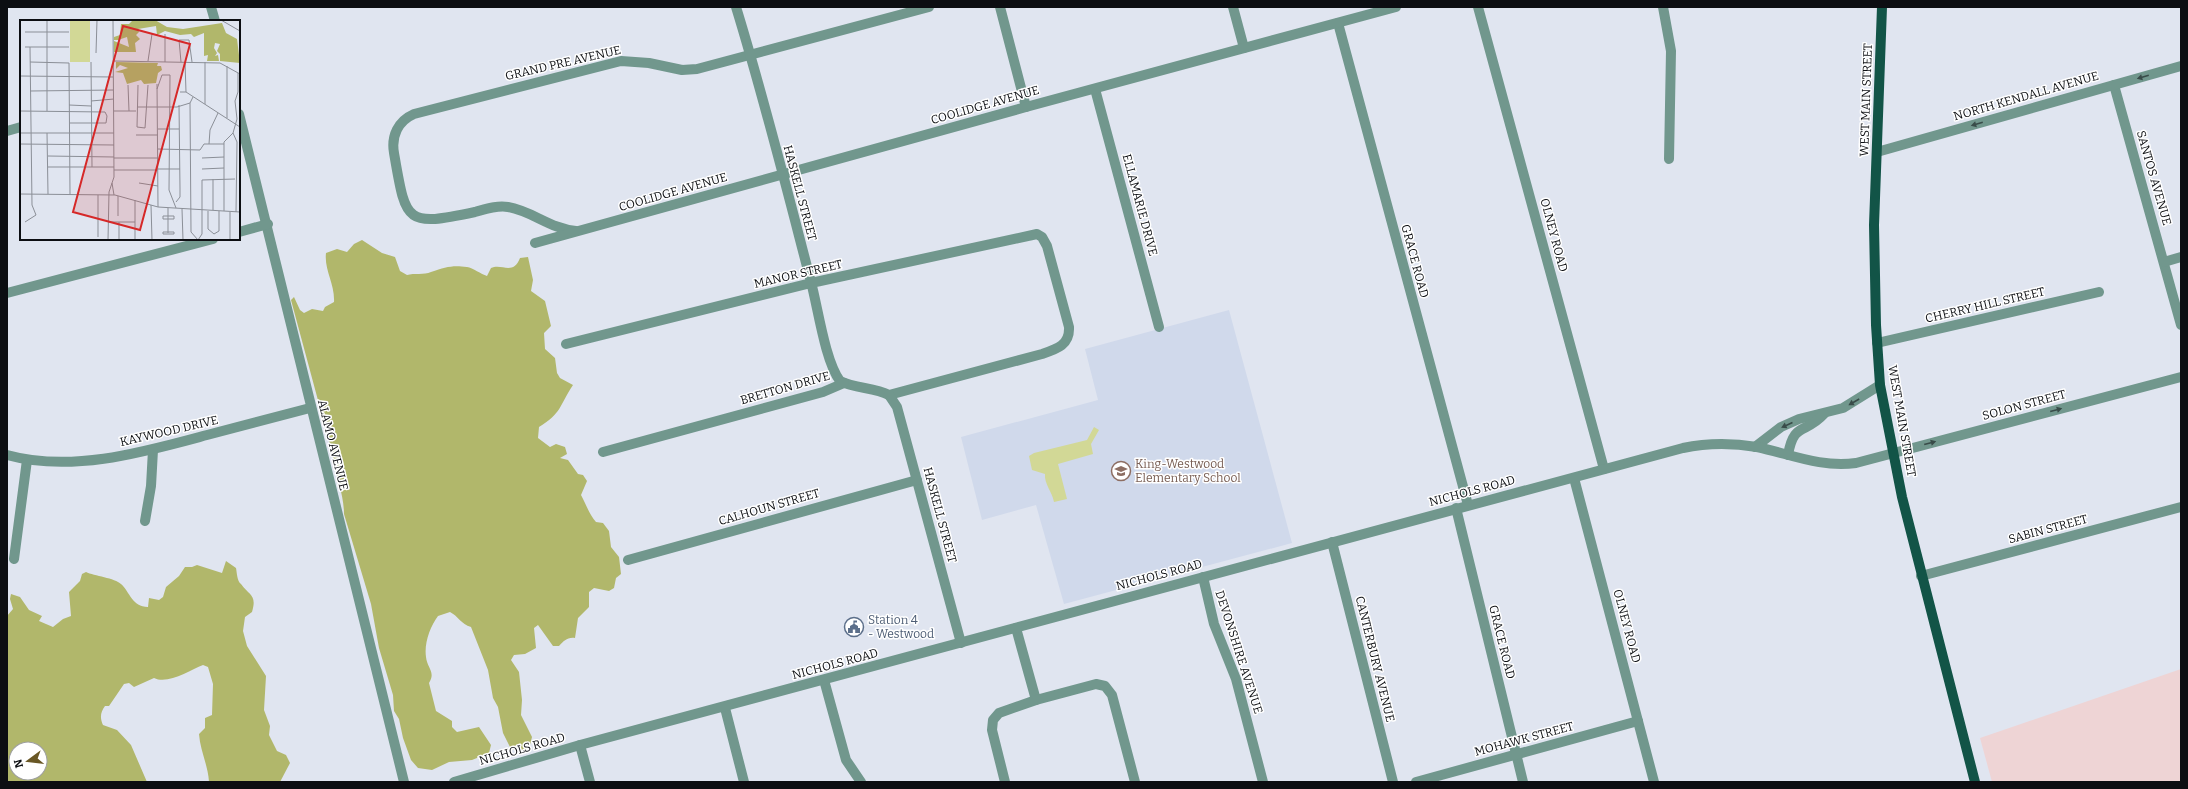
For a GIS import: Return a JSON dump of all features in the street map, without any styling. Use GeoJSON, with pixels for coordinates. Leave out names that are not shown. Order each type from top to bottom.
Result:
{"type":"FeatureCollection","features":[{"type":"Feature","properties":{"kind":"main road","name":"WEST MAIN STREET"},"geometry":{"type":"LineString","coordinates":[[1882,7],[1874,278],[1880,385],[1892,453],[1975,782]]}},
{"type":"Feature","properties":{"kind":"street"},"geometry":{"type":"LineString","coordinates":[[211,7],[214,20]]}},
{"type":"Feature","properties":{"kind":"street","name":"HASKELL STREET"},"geometry":{"type":"LineString","coordinates":[[736,7],[751,56],[833,369],[840,381],[844,383]]}},
{"type":"Feature","properties":{"kind":"street","name":"GRAND PRE AVENUE"},"geometry":{"type":"LineString","coordinates":[[582,231],[562,229],[508,207],[497,207],[436,220],[417,218],[407,208],[394,154],[393,139],[397,128],[408,117],[414,114],[621,61],[649,63],[682,70],[697,69],[751,56],[930,7]]}},
{"type":"Feature","properties":{"kind":"street"},"geometry":{"type":"LineString","coordinates":[[1000,7],[1026,107]]}},
{"type":"Feature","properties":{"kind":"street"},"geometry":{"type":"LineString","coordinates":[[1233,7],[1244,48]]}},
{"type":"Feature","properties":{"kind":"street","name":"COOLIDGE AVENUE"},"geometry":{"type":"LineString","coordinates":[[535,243],[782,176],[1026,107],[1396,7]]}},
{"type":"Feature","properties":{"kind":"street","name":"OLNEY ROAD"},"geometry":{"type":"LineString","coordinates":[[1478,7],[1604,469]]}},
{"type":"Feature","properties":{"kind":"street"},"geometry":{"type":"LineString","coordinates":[[1663,7],[1671,52],[1669,160]]}},
{"type":"Feature","properties":{"kind":"street","name":"GRACE ROAD"},"geometry":{"type":"LineString","coordinates":[[1338,23],[1468,505]]}},
{"type":"Feature","properties":{"kind":"street","name":"NORTH KENDALL AVENUE"},"geometry":{"type":"LineString","coordinates":[[1877,152],[2181,66]]}},
{"type":"Feature","properties":{"kind":"street","name":"SANTOS AVENUE"},"geometry":{"type":"LineString","coordinates":[[2114,85],[2181,325]]}},
{"type":"Feature","properties":{"kind":"street","name":"ELLAMARIE DRIVE"},"geometry":{"type":"LineString","coordinates":[[1095,89],[1159,327]]}},
{"type":"Feature","properties":{"kind":"street","name":"ALAMO AVENUE"},"geometry":{"type":"LineString","coordinates":[[240,118],[268,224],[310,408],[404,782]]}},
{"type":"Feature","properties":{"kind":"street"},"geometry":{"type":"LineString","coordinates":[[7,131],[20,127]]}},
{"type":"Feature","properties":{"kind":"street"},"geometry":{"type":"LineString","coordinates":[[240,232],[268,224]]}},
{"type":"Feature","properties":{"kind":"street","name":"MANOR STREET"},"geometry":{"type":"LineString","coordinates":[[566,344],[811,283],[1037,234],[1042,237],[1047,246],[1069,327],[1070,334],[1064,344],[1042,354],[889,395]]}},
{"type":"Feature","properties":{"kind":"street"},"geometry":{"type":"LineString","coordinates":[[7,293],[209,240]]}},
{"type":"Feature","properties":{"kind":"street"},"geometry":{"type":"LineString","coordinates":[[2164,262],[2181,258]]}},
{"type":"Feature","properties":{"kind":"street","name":"CHERRY HILL STREET"},"geometry":{"type":"LineString","coordinates":[[1877,343],[2099,292]]}},
{"type":"Feature","properties":{"kind":"street","name":"SOLON STREET"},"geometry":{"type":"LineString","coordinates":[[1875,459],[1892,453],[2181,377]]}},
{"type":"Feature","properties":{"kind":"street","name":"BRETTON DRIVE"},"geometry":{"type":"LineString","coordinates":[[603,452],[823,392],[844,383],[856,387],[881,391],[889,395]]}},
{"type":"Feature","properties":{"kind":"street"},"geometry":{"type":"LineString","coordinates":[[1755,447],[1780,428],[1799,419],[1824,414],[1855,402],[1880,385]]}},
{"type":"Feature","properties":{"kind":"street","name":"HASKELL STREET"},"geometry":{"type":"LineString","coordinates":[[889,395],[897,407],[961,643]]}},
{"type":"Feature","properties":{"kind":"street","name":"KAYWOOD DRIVE"},"geometry":{"type":"LineString","coordinates":[[7,455],[27,460],[82,461],[153,450],[310,408]]}},
{"type":"Feature","properties":{"kind":"street"},"geometry":{"type":"LineString","coordinates":[[1788,455],[1791,437],[1795,433],[1818,421],[1824,414]]}},
{"type":"Feature","properties":{"kind":"street","name":"NICHOLS ROAD"},"geometry":{"type":"LineString","coordinates":[[454,782],[580,745],[725,708],[1456,508],[1696,445],[1716,444],[1755,447],[1810,461],[1833,464],[1856,463],[1875,459]]}},
{"type":"Feature","properties":{"kind":"street"},"geometry":{"type":"LineString","coordinates":[[145,521],[151,486],[153,450]]}},
{"type":"Feature","properties":{"kind":"street"},"geometry":{"type":"LineString","coordinates":[[14,559],[27,460]]}},
{"type":"Feature","properties":{"kind":"street","name":"OLNEY ROAD"},"geometry":{"type":"LineString","coordinates":[[1574,478],[1654,782]]}},
{"type":"Feature","properties":{"kind":"street","name":"CALHOUN STREET"},"geometry":{"type":"LineString","coordinates":[[628,560],[917,480]]}},
{"type":"Feature","properties":{"kind":"street","name":"SABIN STREET"},"geometry":{"type":"LineString","coordinates":[[1922,576],[2181,507]]}},
{"type":"Feature","properties":{"kind":"street","name":"GRACE ROAD"},"geometry":{"type":"LineString","coordinates":[[1456,508],[1523,782]]}},
{"type":"Feature","properties":{"kind":"street","name":"CANTERBURY AVENUE"},"geometry":{"type":"LineString","coordinates":[[1332,542],[1393,782]]}},
{"type":"Feature","properties":{"kind":"street","name":"DEVONSHIRE AVENUE"},"geometry":{"type":"LineString","coordinates":[[1202,577],[1214,624],[1236,679],[1263,782]]}},
{"type":"Feature","properties":{"kind":"street"},"geometry":{"type":"LineString","coordinates":[[1016,628],[1036,700]]}},
{"type":"Feature","properties":{"kind":"street"},"geometry":{"type":"LineString","coordinates":[[824,680],[846,760],[862,782]]}},
{"type":"Feature","properties":{"kind":"street"},"geometry":{"type":"LineString","coordinates":[[1005,782],[993,737],[993,720],[998,712],[1004,709],[1096,684],[1105,686],[1114,702],[1135,782]]}},
{"type":"Feature","properties":{"kind":"street"},"geometry":{"type":"LineString","coordinates":[[725,708],[744,782]]}},
{"type":"Feature","properties":{"kind":"street","name":"MOHAWK STREET"},"geometry":{"type":"LineString","coordinates":[[1416,782],[1638,721]]}},
{"type":"Feature","properties":{"kind":"street"},"geometry":{"type":"LineString","coordinates":[[580,745],[590,782]]}},
{"type":"Feature","properties":{"kind":"shaded area","name":"King-Westwood Elementary School"},"geometry":{"type":"Polygon","coordinates":[[[1229,310],[1292,543],[1064,604],[1036,505],[982,520],[961,437],[1098,400],[1085,349],[1229,310]]]}},
{"type":"Feature","properties":{"kind":"shaded area"},"geometry":{"type":"Polygon","coordinates":[[[2181,669],[2181,782],[1992,782],[1980,738],[2181,669]]]}},
{"type":"Feature","properties":{"kind":"green space"},"geometry":{"type":"Polygon","coordinates":[[[362,240],[382,253],[395,257],[400,271],[407,275],[428,273],[457,266],[467,267],[487,276],[491,268],[511,268],[520,258],[528,257],[533,280],[531,291],[545,301],[551,326],[544,333],[545,349],[555,358],[557,373],[560,378],[573,385],[556,413],[539,427],[538,438],[550,447],[556,444],[565,447],[567,454],[560,458],[568,460],[578,474],[583,475],[587,481],[581,495],[589,512],[596,522],[603,523],[609,531],[611,547],[619,557],[621,574],[616,578],[614,588],[609,591],[594,588],[589,592],[589,607],[578,618],[575,638],[564,641],[559,646],[553,646],[538,625],[534,628],[536,648],[525,654],[514,655],[511,660],[519,672],[522,700],[521,715],[532,737],[530,745],[523,750],[511,749],[503,733],[498,707],[493,698],[488,670],[471,627],[450,612],[438,616],[430,630],[426,646],[427,661],[432,676],[429,683],[436,711],[452,721],[452,727],[457,732],[479,727],[491,745],[489,753],[472,760],[449,762],[432,770],[418,768],[411,760],[403,738],[399,719],[394,711],[393,695],[379,648],[371,604],[344,514],[343,500],[333,456],[291,300],[294,297],[300,310],[304,313],[312,309],[323,311],[325,307],[334,302],[326,253],[337,249],[347,252],[354,244],[362,240]]]}},
{"type":"Feature","properties":{"kind":"green space"},"geometry":{"type":"Polygon","coordinates":[[[1094,427],[1099,430],[1091,444],[1093,454],[1058,464],[1067,499],[1054,502],[1045,478],[1045,474],[1032,470],[1029,456],[1034,453],[1087,440],[1094,427]]]}},
{"type":"Feature","properties":{"kind":"green space"},"geometry":{"type":"Polygon","coordinates":[[[226,561],[236,568],[237,577],[240,583],[252,596],[254,602],[252,612],[245,617],[243,631],[247,646],[266,676],[264,710],[270,726],[269,735],[277,751],[286,755],[290,763],[280,782],[209,782],[199,734],[205,728],[205,718],[212,715],[213,684],[208,667],[203,665],[166,680],[154,678],[134,687],[129,683],[124,684],[109,706],[105,706],[101,713],[103,725],[117,730],[131,745],[147,782],[7,782],[7,616],[13,609],[10,599],[11,594],[20,597],[29,610],[42,616],[39,621],[53,627],[63,619],[71,616],[69,592],[80,581],[82,574],[86,572],[118,582],[124,587],[138,605],[148,607],[149,598],[159,600],[163,597],[166,587],[179,576],[185,567],[197,565],[222,573],[226,561]]]}},
{"type":"Feature","properties":{"kind":"place","name":"King-Westwood Elementary School"},"geometry":{"type":"Point","coordinates":[1121,471]}},
{"type":"Feature","properties":{"kind":"place","name":"Station 4 - Westwood"},"geometry":{"type":"Point","coordinates":[854,627]}}]}
